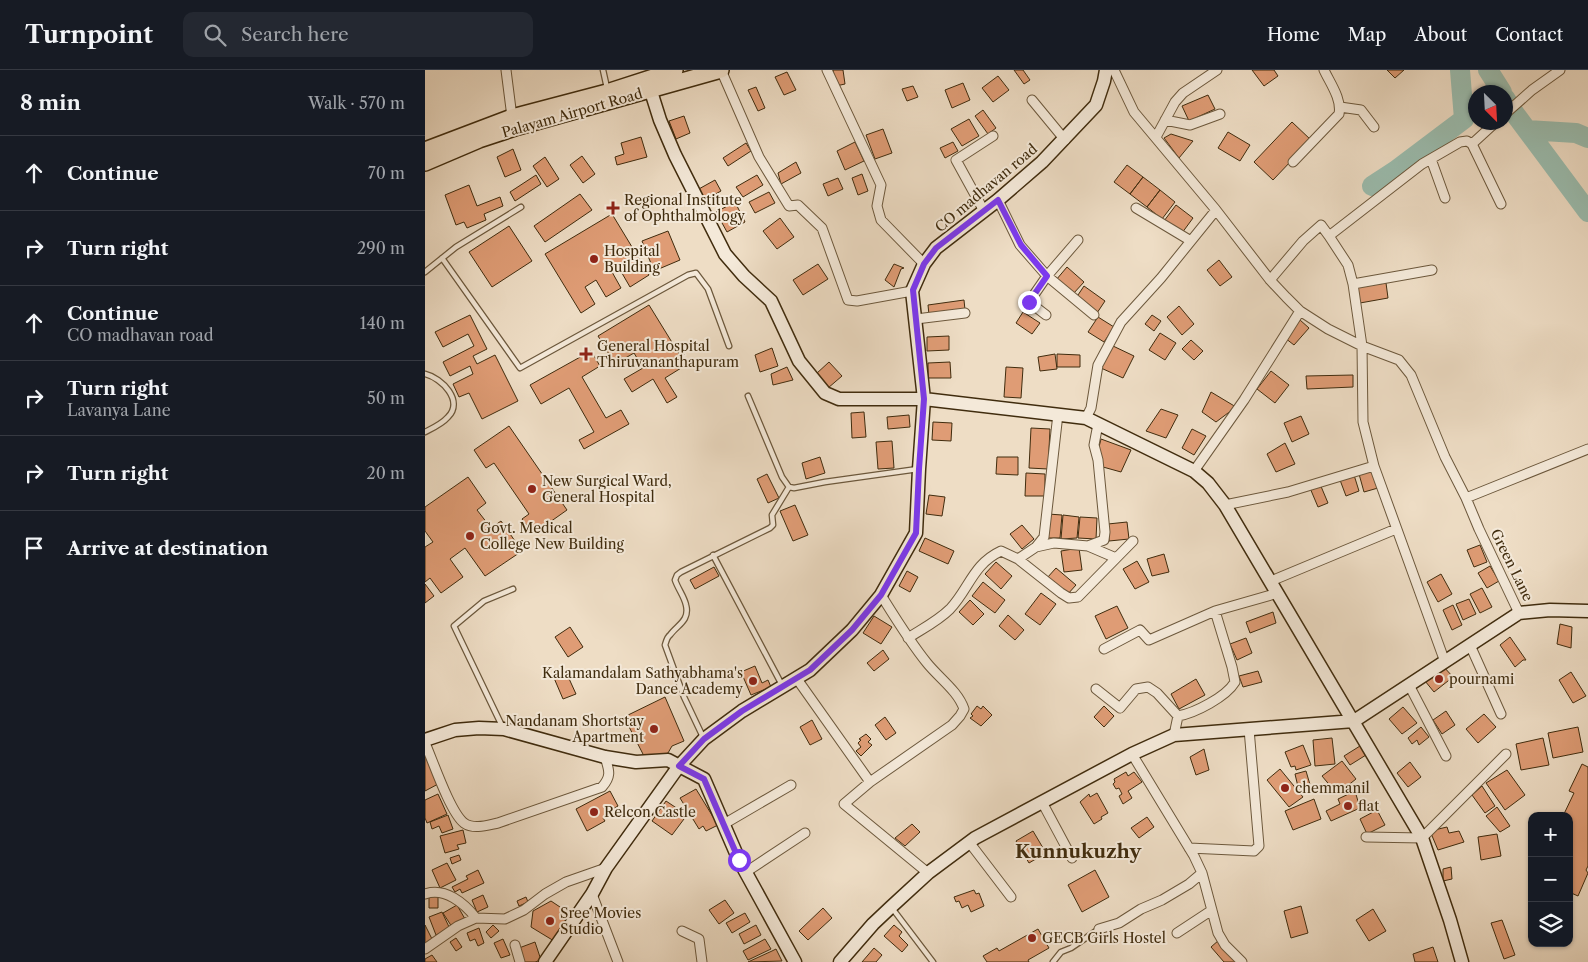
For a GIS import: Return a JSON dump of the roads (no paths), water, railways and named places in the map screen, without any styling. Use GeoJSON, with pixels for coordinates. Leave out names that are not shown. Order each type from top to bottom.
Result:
{"type":"FeatureCollection","features":[{"type":"Feature","properties":{"kind":"main road","name":"Palayam Airport Road"},"geometry":{"type":"LineString","coordinates":[[425,163],[479,140],[649,85],[675,70]]}},
{"type":"Feature","properties":{"kind":"main road","name":"Palayam Airport Road"},"geometry":{"type":"LineString","coordinates":[[425,150],[511,117],[607,92],[721,70]]}},
{"type":"Feature","properties":{"kind":"street"},"geometry":{"type":"LineString","coordinates":[[506,70],[511,117]]}},
{"type":"Feature","properties":{"kind":"street"},"geometry":{"type":"LineString","coordinates":[[721,70],[759,157],[789,206],[798,206],[822,228],[848,300],[857,301],[913,290]]}},
{"type":"Feature","properties":{"kind":"street"},"geometry":{"type":"LineString","coordinates":[[827,70],[881,185],[877,206],[881,220],[924,264]]}},
{"type":"Feature","properties":{"kind":"street","name":"CO madhavan road"},"geometry":{"type":"LineString","coordinates":[[545,962],[592,894],[606,868],[679,766],[704,739],[742,711],[810,670],[852,630],[881,595],[916,533],[924,399],[913,290],[924,264],[936,248],[984,212],[1065,140],[1096,105],[1104,81],[1105,70]]}},
{"type":"Feature","properties":{"kind":"street","name":"Green Lane"},"geometry":{"type":"LineString","coordinates":[[1114,70],[1134,112],[1216,210],[1270,280],[1300,311],[1328,329],[1362,346],[1399,360],[1411,375],[1445,457],[1519,613]]}},
{"type":"Feature","properties":{"kind":"street"},"geometry":{"type":"LineString","coordinates":[[1156,137],[1175,102],[1183,93],[1217,70]]}},
{"type":"Feature","properties":{"kind":"street"},"geometry":{"type":"LineString","coordinates":[[1293,162],[1339,114],[1340,107],[1324,70]]}},
{"type":"Feature","properties":{"kind":"street"},"geometry":{"type":"LineString","coordinates":[[1513,107],[1532,90],[1560,70]]}},
{"type":"Feature","properties":{"kind":"street"},"geometry":{"type":"LineString","coordinates":[[649,85],[675,155],[697,203],[725,254],[744,276],[771,301],[799,361],[825,393],[839,399],[924,399],[1085,418],[1194,471],[1209,483],[1225,505],[1271,581],[1422,838],[1462,962]]}},
{"type":"Feature","properties":{"kind":"street"},"geometry":{"type":"LineString","coordinates":[[1032,100],[1065,140]]}},
{"type":"Feature","properties":{"kind":"street"},"geometry":{"type":"LineString","coordinates":[[1340,107],[1361,110],[1374,127]]}},
{"type":"Feature","properties":{"kind":"street"},"geometry":{"type":"LineString","coordinates":[[1165,120],[1190,125],[1220,114]]}},
{"type":"Feature","properties":{"kind":"street"},"geometry":{"type":"LineString","coordinates":[[1472,144],[1487,130]]}},
{"type":"Feature","properties":{"kind":"street"},"geometry":{"type":"LineString","coordinates":[[984,212],[956,160],[993,136]]}},
{"type":"Feature","properties":{"kind":"street"},"geometry":{"type":"LineString","coordinates":[[1329,236],[1431,160],[1460,142],[1467,141],[1472,144],[1501,204]]}},
{"type":"Feature","properties":{"kind":"street"},"geometry":{"type":"LineString","coordinates":[[1431,160],[1445,198]]}},
{"type":"Feature","properties":{"kind":"street"},"geometry":{"type":"LineString","coordinates":[[998,200],[1021,245],[1047,276],[1095,314]]}},
{"type":"Feature","properties":{"kind":"street"},"geometry":{"type":"LineString","coordinates":[[1136,208],[1191,241]]}},
{"type":"Feature","properties":{"kind":"street"},"geometry":{"type":"LineString","coordinates":[[1085,418],[1091,408],[1098,366],[1121,322],[1161,278],[1216,210]]}},
{"type":"Feature","properties":{"kind":"street"},"geometry":{"type":"LineString","coordinates":[[1270,280],[1303,241],[1321,225],[1348,266],[1353,284],[1362,346],[1363,422],[1374,466],[1445,662]]}},
{"type":"Feature","properties":{"kind":"street"},"geometry":{"type":"LineString","coordinates":[[1046,315],[1029,302],[1047,276],[1078,240]]}},
{"type":"Feature","properties":{"kind":"street"},"geometry":{"type":"LineString","coordinates":[[1353,284],[1432,270]]}},
{"type":"Feature","properties":{"kind":"street"},"geometry":{"type":"LineString","coordinates":[[1194,471],[1244,400],[1300,311]]}},
{"type":"Feature","properties":{"kind":"street"},"geometry":{"type":"LineString","coordinates":[[916,319],[965,313]]}},
{"type":"Feature","properties":{"kind":"street"},"geometry":{"type":"LineString","coordinates":[[1018,559],[1036,547],[1044,537],[1058,414]]}},
{"type":"Feature","properties":{"kind":"street"},"geometry":{"type":"LineString","coordinates":[[1088,546],[1104,540],[1105,532],[1098,460],[1094,445],[1098,424]]}},
{"type":"Feature","properties":{"kind":"street"},"geometry":{"type":"LineString","coordinates":[[1466,498],[1588,450]]}},
{"type":"Feature","properties":{"kind":"street"},"geometry":{"type":"LineString","coordinates":[[1225,505],[1288,492],[1374,466]]}},
{"type":"Feature","properties":{"kind":"street"},"geometry":{"type":"LineString","coordinates":[[1271,581],[1396,529]]}},
{"type":"Feature","properties":{"kind":"street"},"geometry":{"type":"LineString","coordinates":[[908,638],[934,623],[951,608],[978,569],[989,557],[1001,551],[1018,559],[1069,598],[1078,597],[1133,542]]}},
{"type":"Feature","properties":{"kind":"street"},"geometry":{"type":"LineString","coordinates":[[1036,547],[1054,543],[1088,546],[1116,558]]}},
{"type":"Feature","properties":{"kind":"street"},"geometry":{"type":"LineString","coordinates":[[1104,650],[1140,630],[1149,640],[1215,611],[1278,593]]}},
{"type":"Feature","properties":{"kind":"street"},"geometry":{"type":"LineString","coordinates":[[881,595],[908,638],[928,665],[961,699],[964,708],[952,725],[869,782],[844,804],[928,873]]}},
{"type":"Feature","properties":{"kind":"street"},"geometry":{"type":"LineString","coordinates":[[840,962],[891,906],[928,873],[969,842],[1132,754],[1174,735],[1354,721],[1519,613],[1550,610],[1588,611]]}},
{"type":"Feature","properties":{"kind":"street"},"geometry":{"type":"LineString","coordinates":[[1179,716],[1186,715],[1224,694],[1231,689],[1235,682],[1215,611]]}},
{"type":"Feature","properties":{"kind":"street"},"geometry":{"type":"LineString","coordinates":[[1470,645],[1501,714]]}},
{"type":"Feature","properties":{"kind":"street"},"geometry":{"type":"LineString","coordinates":[[797,679],[869,782]]}},
{"type":"Feature","properties":{"kind":"street"},"geometry":{"type":"LineString","coordinates":[[1409,685],[1446,756]]}},
{"type":"Feature","properties":{"kind":"street"},"geometry":{"type":"LineString","coordinates":[[1096,689],[1121,708],[1136,688],[1148,688],[1162,698],[1179,716]]}},
{"type":"Feature","properties":{"kind":"street"},"geometry":{"type":"LineString","coordinates":[[1174,735],[1179,716]]}},
{"type":"Feature","properties":{"kind":"street"},"geometry":{"type":"LineString","coordinates":[[605,757],[609,770],[608,780],[602,787],[498,823],[487,826],[471,826],[464,823],[454,809],[425,742],[455,730],[479,728],[504,729],[605,757],[636,762],[668,760],[704,779],[746,872],[795,962]]}},
{"type":"Feature","properties":{"kind":"street"},"geometry":{"type":"LineString","coordinates":[[1189,848],[1254,851],[1259,846],[1249,729]]}},
{"type":"Feature","properties":{"kind":"street"},"geometry":{"type":"LineString","coordinates":[[1132,754],[1202,873],[1218,933],[1225,945],[1241,962]]}},
{"type":"Feature","properties":{"kind":"street"},"geometry":{"type":"LineString","coordinates":[[1366,837],[1422,838],[1506,754]]}},
{"type":"Feature","properties":{"kind":"street"},"geometry":{"type":"LineString","coordinates":[[723,824],[791,785]]}},
{"type":"Feature","properties":{"kind":"street"},"geometry":{"type":"LineString","coordinates":[[1042,802],[1072,858]]}},
{"type":"Feature","properties":{"kind":"street"},"geometry":{"type":"LineString","coordinates":[[746,872],[805,833]]}},
{"type":"Feature","properties":{"kind":"street"},"geometry":{"type":"LineString","coordinates":[[969,842],[1011,897]]}},
{"type":"Feature","properties":{"kind":"street"},"geometry":{"type":"LineString","coordinates":[[425,949],[458,926],[476,918],[505,919],[524,910],[545,894],[566,882],[606,868]]}},
{"type":"Feature","properties":{"kind":"street"},"geometry":{"type":"LineString","coordinates":[[1099,929],[1119,923],[1179,890],[1202,873]]}},
{"type":"Feature","properties":{"kind":"street"},"geometry":{"type":"LineString","coordinates":[[425,894],[433,891],[447,894],[469,910],[476,918]]}},
{"type":"Feature","properties":{"kind":"street"},"geometry":{"type":"LineString","coordinates":[[592,894],[618,962]]}},
{"type":"Feature","properties":{"kind":"street"},"geometry":{"type":"LineString","coordinates":[[1177,933],[1212,910]]}},
{"type":"Feature","properties":{"kind":"street"},"geometry":{"type":"LineString","coordinates":[[682,931],[699,939],[703,962]]}},
{"type":"Feature","properties":{"kind":"street"},"geometry":{"type":"LineString","coordinates":[[515,945],[520,962]]}},
{"type":"Feature","properties":{"kind":"lane"},"geometry":{"type":"LineString","coordinates":[[603,70],[607,92]]}},
{"type":"Feature","properties":{"kind":"lane"},"geometry":{"type":"LineString","coordinates":[[425,272],[456,247],[521,207]]}},
{"type":"Feature","properties":{"kind":"lane"},"geometry":{"type":"LineString","coordinates":[[442,258],[520,368],[688,275],[695,273],[708,289],[729,346]]}},
{"type":"Feature","properties":{"kind":"lane"},"geometry":{"type":"LineString","coordinates":[[425,374],[431,376],[444,386],[454,399],[453,410],[449,417],[425,432]]}},
{"type":"Feature","properties":{"kind":"lane"},"geometry":{"type":"LineString","coordinates":[[748,396],[782,477],[789,487],[794,488],[919,469]]}},
{"type":"Feature","properties":{"kind":"lane"},"geometry":{"type":"LineString","coordinates":[[704,739],[684,697],[665,645],[669,635],[685,620],[687,613],[684,597],[675,580],[677,575],[713,555],[770,528],[773,524],[772,515],[789,487]]}},
{"type":"Feature","properties":{"kind":"lane"},"geometry":{"type":"LineString","coordinates":[[713,555],[782,686]]}},
{"type":"Feature","properties":{"kind":"lane"},"geometry":{"type":"LineString","coordinates":[[504,729],[454,626],[484,600],[513,589]]}},
{"type":"Feature","properties":{"kind":"lane"},"geometry":{"type":"LineString","coordinates":[[891,906],[933,962]]}},
{"type":"Feature","properties":{"kind":"lane"},"geometry":{"type":"LineString","coordinates":[[1053,962],[1061,952],[1071,948],[1099,929]]}},
{"type":"Feature","properties":{"kind":"waterway"},"geometry":{"type":"LineString","coordinates":[[1372,186],[1464,119],[1460,70]]}},
{"type":"Feature","properties":{"kind":"waterway"},"geometry":{"type":"LineString","coordinates":[[1488,70],[1498,85]]}},
{"type":"Feature","properties":{"kind":"waterway"},"geometry":{"type":"LineString","coordinates":[[1513,111],[1588,212]]}},
{"type":"Feature","properties":{"kind":"waterway"},"geometry":{"type":"LineString","coordinates":[[1527,130],[1576,133],[1588,138]]}},
{"type":"Feature","properties":{"kind":"place","name":"Regional Institute of Ophthalmology"},"geometry":{"type":"Point","coordinates":[613,208]}},
{"type":"Feature","properties":{"kind":"place","name":"Hospital Building"},"geometry":{"type":"Point","coordinates":[594,259]}},
{"type":"Feature","properties":{"kind":"place","name":"General Hospital Thiruvananthapuram"},"geometry":{"type":"Point","coordinates":[586,354]}},
{"type":"Feature","properties":{"kind":"place","name":"New Surgical Ward, General Hospital"},"geometry":{"type":"Point","coordinates":[532,489]}},
{"type":"Feature","properties":{"kind":"place","name":"Govt. Medical College New Building"},"geometry":{"type":"Point","coordinates":[470,536]}},
{"type":"Feature","properties":{"kind":"place","name":"pournami"},"geometry":{"type":"Point","coordinates":[1439,679]}},
{"type":"Feature","properties":{"kind":"place","name":"Kalamandalam Sathyabhama's Dance Academy"},"geometry":{"type":"Point","coordinates":[753,681]}},
{"type":"Feature","properties":{"kind":"place","name":"Nandanam Shortstay Apartment"},"geometry":{"type":"Point","coordinates":[654,729]}},
{"type":"Feature","properties":{"kind":"place","name":"chemmanil"},"geometry":{"type":"Point","coordinates":[1285,788]}},
{"type":"Feature","properties":{"kind":"place","name":"flat"},"geometry":{"type":"Point","coordinates":[1348,806]}},
{"type":"Feature","properties":{"kind":"place","name":"Relcon Castle"},"geometry":{"type":"Point","coordinates":[594,812]}},
{"type":"Feature","properties":{"kind":"place","name":"Sree Movies Studio"},"geometry":{"type":"Point","coordinates":[550,921]}},
{"type":"Feature","properties":{"kind":"place","name":"GECB Girls Hostel"},"geometry":{"type":"Point","coordinates":[1032,938]}},
{"type":"Feature","properties":{"kind":"district","name":"Kunnukuzhy"},"geometry":{"type":"Point","coordinates":[1078,851]}}]}
